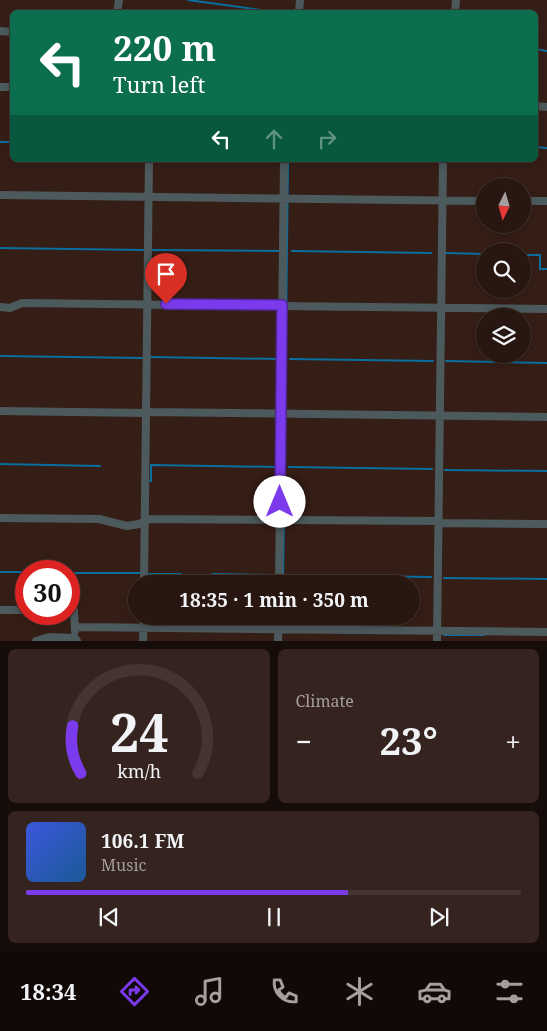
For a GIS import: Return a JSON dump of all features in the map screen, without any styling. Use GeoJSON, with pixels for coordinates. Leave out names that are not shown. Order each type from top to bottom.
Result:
{"type":"FeatureCollection","features":[{"type":"Feature","properties":{"kind":"street"},"geometry":{"type":"LineString","coordinates":[[144,575],[148,162]]}},
{"type":"Feature","properties":{"kind":"street"},"geometry":{"type":"LineString","coordinates":[[280,575],[283,520],[286,198],[284,162]]}},
{"type":"Feature","properties":{"kind":"street"},"geometry":{"type":"LineString","coordinates":[[437,641],[443,162]]}},
{"type":"Feature","properties":{"kind":"street"},"geometry":{"type":"LineString","coordinates":[[0,195],[476,201]]}},
{"type":"Feature","properties":{"kind":"street"},"geometry":{"type":"LineString","coordinates":[[531,201],[547,201]]}},
{"type":"Feature","properties":{"kind":"street"},"geometry":{"type":"LineString","coordinates":[[0,307],[10,308],[22,303],[547,309]]}},
{"type":"Feature","properties":{"kind":"street"},"geometry":{"type":"LineString","coordinates":[[0,411],[547,417]]}},
{"type":"Feature","properties":{"kind":"street"},"geometry":{"type":"LineString","coordinates":[[0,518],[99,519],[127,526],[139,524],[145,520],[547,524]]}},
{"type":"Feature","properties":{"kind":"street"},"geometry":{"type":"LineString","coordinates":[[0,610],[15,610]]}},
{"type":"Feature","properties":{"kind":"street"},"geometry":{"type":"LineString","coordinates":[[278,641],[280,625]]}},
{"type":"Feature","properties":{"kind":"street"},"geometry":{"type":"LineString","coordinates":[[36,641],[49,637],[76,639],[75,627],[547,632]]}},
{"type":"Feature","properties":{"kind":"street"},"geometry":{"type":"LineString","coordinates":[[143,627],[143,641]]}},
{"type":"Feature","properties":{"kind":"water"},"geometry":{"type":"Polygon","coordinates":[[[286,162],[289,162],[284,575],[281,575],[286,162]]]}},
{"type":"Feature","properties":{"kind":"waterway"},"geometry":{"type":"LineString","coordinates":[[188,0],[262,10]]}},
{"type":"Feature","properties":{"kind":"waterway"},"geometry":{"type":"LineString","coordinates":[[538,50],[547,51]]}},
{"type":"Feature","properties":{"kind":"waterway"},"geometry":{"type":"LineString","coordinates":[[0,142],[10,142]]}},
{"type":"Feature","properties":{"kind":"waterway"},"geometry":{"type":"LineString","coordinates":[[538,147],[547,148]]}},
{"type":"Feature","properties":{"kind":"waterway"},"geometry":{"type":"LineString","coordinates":[[0,248],[144,250]]}},
{"type":"Feature","properties":{"kind":"waterway"},"geometry":{"type":"LineString","coordinates":[[151,250],[280,251]]}},
{"type":"Feature","properties":{"kind":"waterway"},"geometry":{"type":"LineString","coordinates":[[292,251],[431,253]]}},
{"type":"Feature","properties":{"kind":"waterway"},"geometry":{"type":"LineString","coordinates":[[446,253],[476,254]]}},
{"type":"Feature","properties":{"kind":"waterway"},"geometry":{"type":"LineString","coordinates":[[531,255],[540,255],[540,269],[547,269]]}},
{"type":"Feature","properties":{"kind":"waterway"},"geometry":{"type":"LineString","coordinates":[[0,356],[143,358]]}},
{"type":"Feature","properties":{"kind":"waterway"},"geometry":{"type":"LineString","coordinates":[[150,357],[279,359]]}},
{"type":"Feature","properties":{"kind":"waterway"},"geometry":{"type":"LineString","coordinates":[[290,359],[433,361]]}},
{"type":"Feature","properties":{"kind":"waterway"},"geometry":{"type":"LineString","coordinates":[[446,361],[547,363]]}},
{"type":"Feature","properties":{"kind":"waterway"},"geometry":{"type":"LineString","coordinates":[[0,464],[100,466]]}},
{"type":"Feature","properties":{"kind":"waterway"},"geometry":{"type":"LineString","coordinates":[[150,481],[151,465],[278,467]]}},
{"type":"Feature","properties":{"kind":"waterway"},"geometry":{"type":"LineString","coordinates":[[289,467],[432,469]]}},
{"type":"Feature","properties":{"kind":"waterway"},"geometry":{"type":"LineString","coordinates":[[445,470],[547,471]]}},
{"type":"Feature","properties":{"kind":"waterway"},"geometry":{"type":"LineString","coordinates":[[0,572],[15,572]]}},
{"type":"Feature","properties":{"kind":"waterway"},"geometry":{"type":"LineString","coordinates":[[80,573],[141,573]]}},
{"type":"Feature","properties":{"kind":"waterway"},"geometry":{"type":"LineString","coordinates":[[148,574],[181,575]]}},
{"type":"Feature","properties":{"kind":"waterway"},"geometry":{"type":"LineString","coordinates":[[211,575],[276,575]]}},
{"type":"Feature","properties":{"kind":"waterway"},"geometry":{"type":"LineString","coordinates":[[420,577],[431,577]]}},
{"type":"Feature","properties":{"kind":"waterway"},"geometry":{"type":"LineString","coordinates":[[444,578],[547,579]]}},
{"type":"Feature","properties":{"kind":"waterway"},"geometry":{"type":"LineString","coordinates":[[444,635],[484,635]]}},
{"type":"Feature","properties":{"kind":"route"},"geometry":{"type":"LineString","coordinates":[[166,304],[282,305],[280,502]]}}]}
